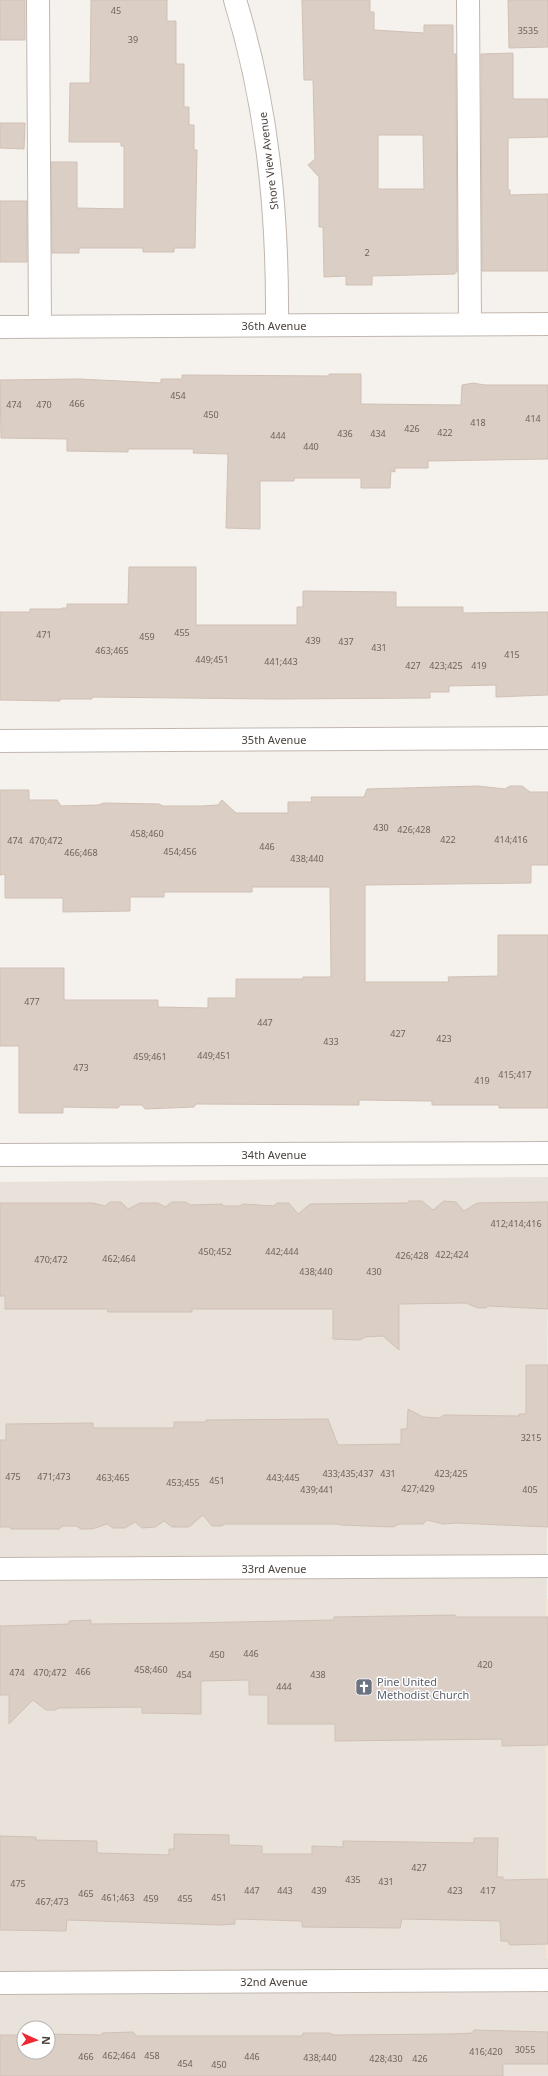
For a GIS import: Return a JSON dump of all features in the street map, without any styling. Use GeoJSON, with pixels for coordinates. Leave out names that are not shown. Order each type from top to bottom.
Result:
{"type":"FeatureCollection","features":[{"type":"Feature","properties":{"kind":"street"},"geometry":{"type":"LineString","coordinates":[[38,0],[40,327]]}},
{"type":"Feature","properties":{"kind":"street","name":"Shore View Avenue"},"geometry":{"type":"LineString","coordinates":[[235,0],[253,64],[270,159],[278,263],[277,325]]}},
{"type":"Feature","properties":{"kind":"street"},"geometry":{"type":"LineString","coordinates":[[468,0],[470,324]]}},
{"type":"Feature","properties":{"kind":"street","name":"36th Avenue"},"geometry":{"type":"LineString","coordinates":[[0,327],[548,324]]}},
{"type":"Feature","properties":{"kind":"street","name":"35th Avenue"},"geometry":{"type":"LineString","coordinates":[[0,741],[548,738]]}},
{"type":"Feature","properties":{"kind":"street","name":"34th Avenue"},"geometry":{"type":"LineString","coordinates":[[0,1155],[548,1153]]}},
{"type":"Feature","properties":{"kind":"street","name":"33rd Avenue"},"geometry":{"type":"LineString","coordinates":[[0,1569],[548,1566]]}},
{"type":"Feature","properties":{"kind":"street","name":"32nd Avenue"},"geometry":{"type":"LineString","coordinates":[[0,1983],[548,1980]]}},
{"type":"Feature","properties":{"kind":"shaded area"},"geometry":{"type":"Polygon","coordinates":[[[548,1177],[546,1959],[548,1959],[548,2076],[0,2076],[0,1182],[548,1177]]]}},
{"type":"Feature","properties":{"kind":"shaded area"},"geometry":{"type":"Polygon","coordinates":[[[546,1599],[548,1599],[548,1959],[546,1959],[546,1599]]]}},
{"type":"Feature","properties":{"kind":"building"},"geometry":{"type":"Polygon","coordinates":[[[0,0],[25,0],[25,40],[0,40],[0,0]]]}},
{"type":"Feature","properties":{"kind":"building"},"geometry":{"type":"Polygon","coordinates":[[[91,0],[167,0],[167,21],[176,21],[176,64],[184,64],[184,107],[189,107],[189,125],[194,125],[194,150],[197,150],[195,248],[174,248],[174,252],[143,252],[143,248],[79,248],[79,253],[52,253],[51,162],[77,162],[77,208],[124,209],[124,146],[121,146],[121,142],[69,142],[70,83],[90,83],[91,0]]]}},
{"type":"Feature","properties":{"kind":"building"},"geometry":{"type":"Polygon","coordinates":[[[302,0],[370,0],[370,12],[374,12],[374,30],[424,33],[424,25],[453,25],[453,54],[456,54],[457,272],[455,272],[455,274],[372,276],[372,285],[346,285],[346,276],[324,277],[323,227],[319,227],[319,177],[308,165],[315,159],[313,80],[304,80],[302,0]],[[378,135],[378,189],[424,189],[423,135],[378,135]]]}},
{"type":"Feature","properties":{"kind":"building"},"geometry":{"type":"Polygon","coordinates":[[[508,0],[548,0],[548,47],[509,48],[508,0]]]}},
{"type":"Feature","properties":{"kind":"building"},"geometry":{"type":"Polygon","coordinates":[[[513,53],[513,99],[548,99],[548,137],[508,138],[508,190],[510,190],[510,195],[548,194],[548,271],[482,271],[481,54],[513,53]]]}},
{"type":"Feature","properties":{"kind":"building"},"geometry":{"type":"Polygon","coordinates":[[[0,123],[25,123],[24,149],[0,148],[0,123]]]}},
{"type":"Feature","properties":{"kind":"building"},"geometry":{"type":"Polygon","coordinates":[[[0,201],[27,201],[27,262],[0,262],[0,201]]]}},
{"type":"Feature","properties":{"kind":"building"},"geometry":{"type":"Polygon","coordinates":[[[329,374],[361,374],[361,404],[461,405],[462,385],[473,383],[485,385],[548,385],[548,459],[428,461],[428,468],[395,468],[395,472],[391,471],[390,488],[361,488],[361,478],[294,478],[294,481],[260,481],[260,529],[226,528],[228,454],[193,453],[194,449],[128,449],[128,452],[67,451],[67,439],[1,438],[0,380],[79,379],[161,383],[161,379],[182,379],[182,375],[329,376],[329,374]]]}},
{"type":"Feature","properties":{"kind":"building"},"geometry":{"type":"Polygon","coordinates":[[[129,567],[196,567],[196,625],[297,625],[297,607],[303,607],[303,591],[396,592],[396,607],[463,607],[463,613],[548,612],[548,695],[496,697],[496,685],[449,686],[449,692],[430,692],[430,698],[272,699],[92,697],[92,699],[60,699],[60,701],[0,700],[0,612],[30,612],[30,609],[62,609],[67,608],[67,604],[128,604],[129,567]]]}},
{"type":"Feature","properties":{"kind":"building"},"geometry":{"type":"Polygon","coordinates":[[[478,786],[505,789],[510,786],[522,786],[530,792],[548,792],[548,865],[531,865],[531,883],[365,885],[365,982],[449,982],[448,977],[498,976],[498,935],[548,935],[548,1108],[499,1108],[499,1105],[432,1105],[432,1101],[359,1100],[359,1105],[196,1104],[194,1107],[145,1109],[142,1105],[120,1105],[118,1108],[63,1107],[63,1113],[19,1113],[19,1046],[0,1046],[0,968],[64,968],[64,1000],[158,1000],[158,1007],[208,1008],[208,998],[236,998],[236,979],[303,979],[303,977],[331,977],[330,887],[252,887],[252,892],[164,892],[164,897],[130,897],[130,911],[63,912],[63,898],[5,898],[5,874],[0,875],[0,790],[29,790],[29,800],[57,800],[61,806],[98,805],[104,803],[201,806],[218,805],[222,800],[236,813],[288,813],[288,802],[312,802],[311,797],[364,797],[367,789],[478,786]]]}},
{"type":"Feature","properties":{"kind":"building"},"geometry":{"type":"Polygon","coordinates":[[[409,1201],[422,1201],[433,1210],[444,1201],[456,1202],[464,1211],[477,1203],[548,1202],[548,1309],[488,1306],[486,1308],[478,1308],[466,1303],[399,1304],[399,1350],[383,1336],[365,1337],[360,1340],[333,1339],[333,1309],[192,1309],[192,1312],[108,1312],[107,1309],[5,1309],[5,1296],[0,1296],[0,1203],[93,1203],[105,1206],[110,1202],[121,1202],[128,1209],[140,1203],[158,1203],[165,1207],[172,1202],[186,1202],[190,1205],[222,1204],[223,1206],[240,1206],[243,1204],[274,1206],[277,1203],[289,1203],[298,1214],[310,1204],[407,1203],[409,1201]]]}},
{"type":"Feature","properties":{"kind":"building"},"geometry":{"type":"Polygon","coordinates":[[[526,1365],[548,1365],[548,1527],[456,1523],[443,1524],[427,1520],[423,1524],[399,1524],[393,1527],[337,1524],[224,1524],[222,1526],[212,1526],[203,1515],[189,1527],[172,1527],[164,1521],[155,1527],[142,1528],[135,1522],[125,1528],[113,1528],[107,1524],[92,1529],[81,1529],[76,1526],[63,1526],[59,1529],[11,1529],[10,1527],[0,1527],[0,1440],[6,1440],[6,1424],[93,1423],[93,1428],[174,1428],[174,1422],[206,1422],[206,1420],[328,1419],[338,1445],[401,1444],[401,1429],[407,1429],[408,1409],[423,1417],[440,1418],[444,1415],[519,1416],[519,1414],[526,1414],[526,1365]]]}},
{"type":"Feature","properties":{"kind":"building"},"geometry":{"type":"Polygon","coordinates":[[[455,1615],[456,1617],[548,1617],[548,1745],[502,1746],[502,1739],[335,1741],[335,1724],[268,1724],[268,1695],[249,1695],[249,1680],[201,1681],[201,1714],[142,1713],[142,1707],[59,1708],[55,1710],[46,1710],[33,1700],[9,1724],[9,1695],[0,1695],[0,1626],[69,1624],[69,1621],[91,1620],[91,1624],[189,1623],[334,1620],[334,1617],[455,1615]]]}},
{"type":"Feature","properties":{"kind":"building"},"geometry":{"type":"Polygon","coordinates":[[[174,1834],[229,1835],[229,1845],[262,1846],[262,1854],[312,1854],[312,1846],[343,1847],[343,1841],[474,1843],[474,1838],[498,1838],[497,1877],[503,1877],[503,1880],[548,1879],[548,1944],[510,1945],[507,1941],[501,1941],[500,1921],[402,1919],[400,1928],[302,1927],[302,1921],[235,1919],[235,1924],[221,1925],[67,1920],[66,1931],[0,1930],[0,1836],[36,1837],[36,1840],[97,1841],[97,1853],[169,1855],[169,1849],[174,1849],[174,1834]]]}},
{"type":"Feature","properties":{"kind":"building"},"geometry":{"type":"Polygon","coordinates":[[[474,2030],[548,2032],[548,2064],[503,2064],[503,2076],[0,2076],[0,2035],[16,2035],[16,2060],[56,2060],[56,2034],[102,2035],[102,2033],[133,2032],[137,2036],[302,2036],[303,2033],[330,2033],[333,2035],[472,2033],[474,2030]]]}},
{"type":"Feature","properties":{"kind":"place","name":"Pine United Methodist Church"},"geometry":{"type":"Point","coordinates":[364,1687]}}]}
